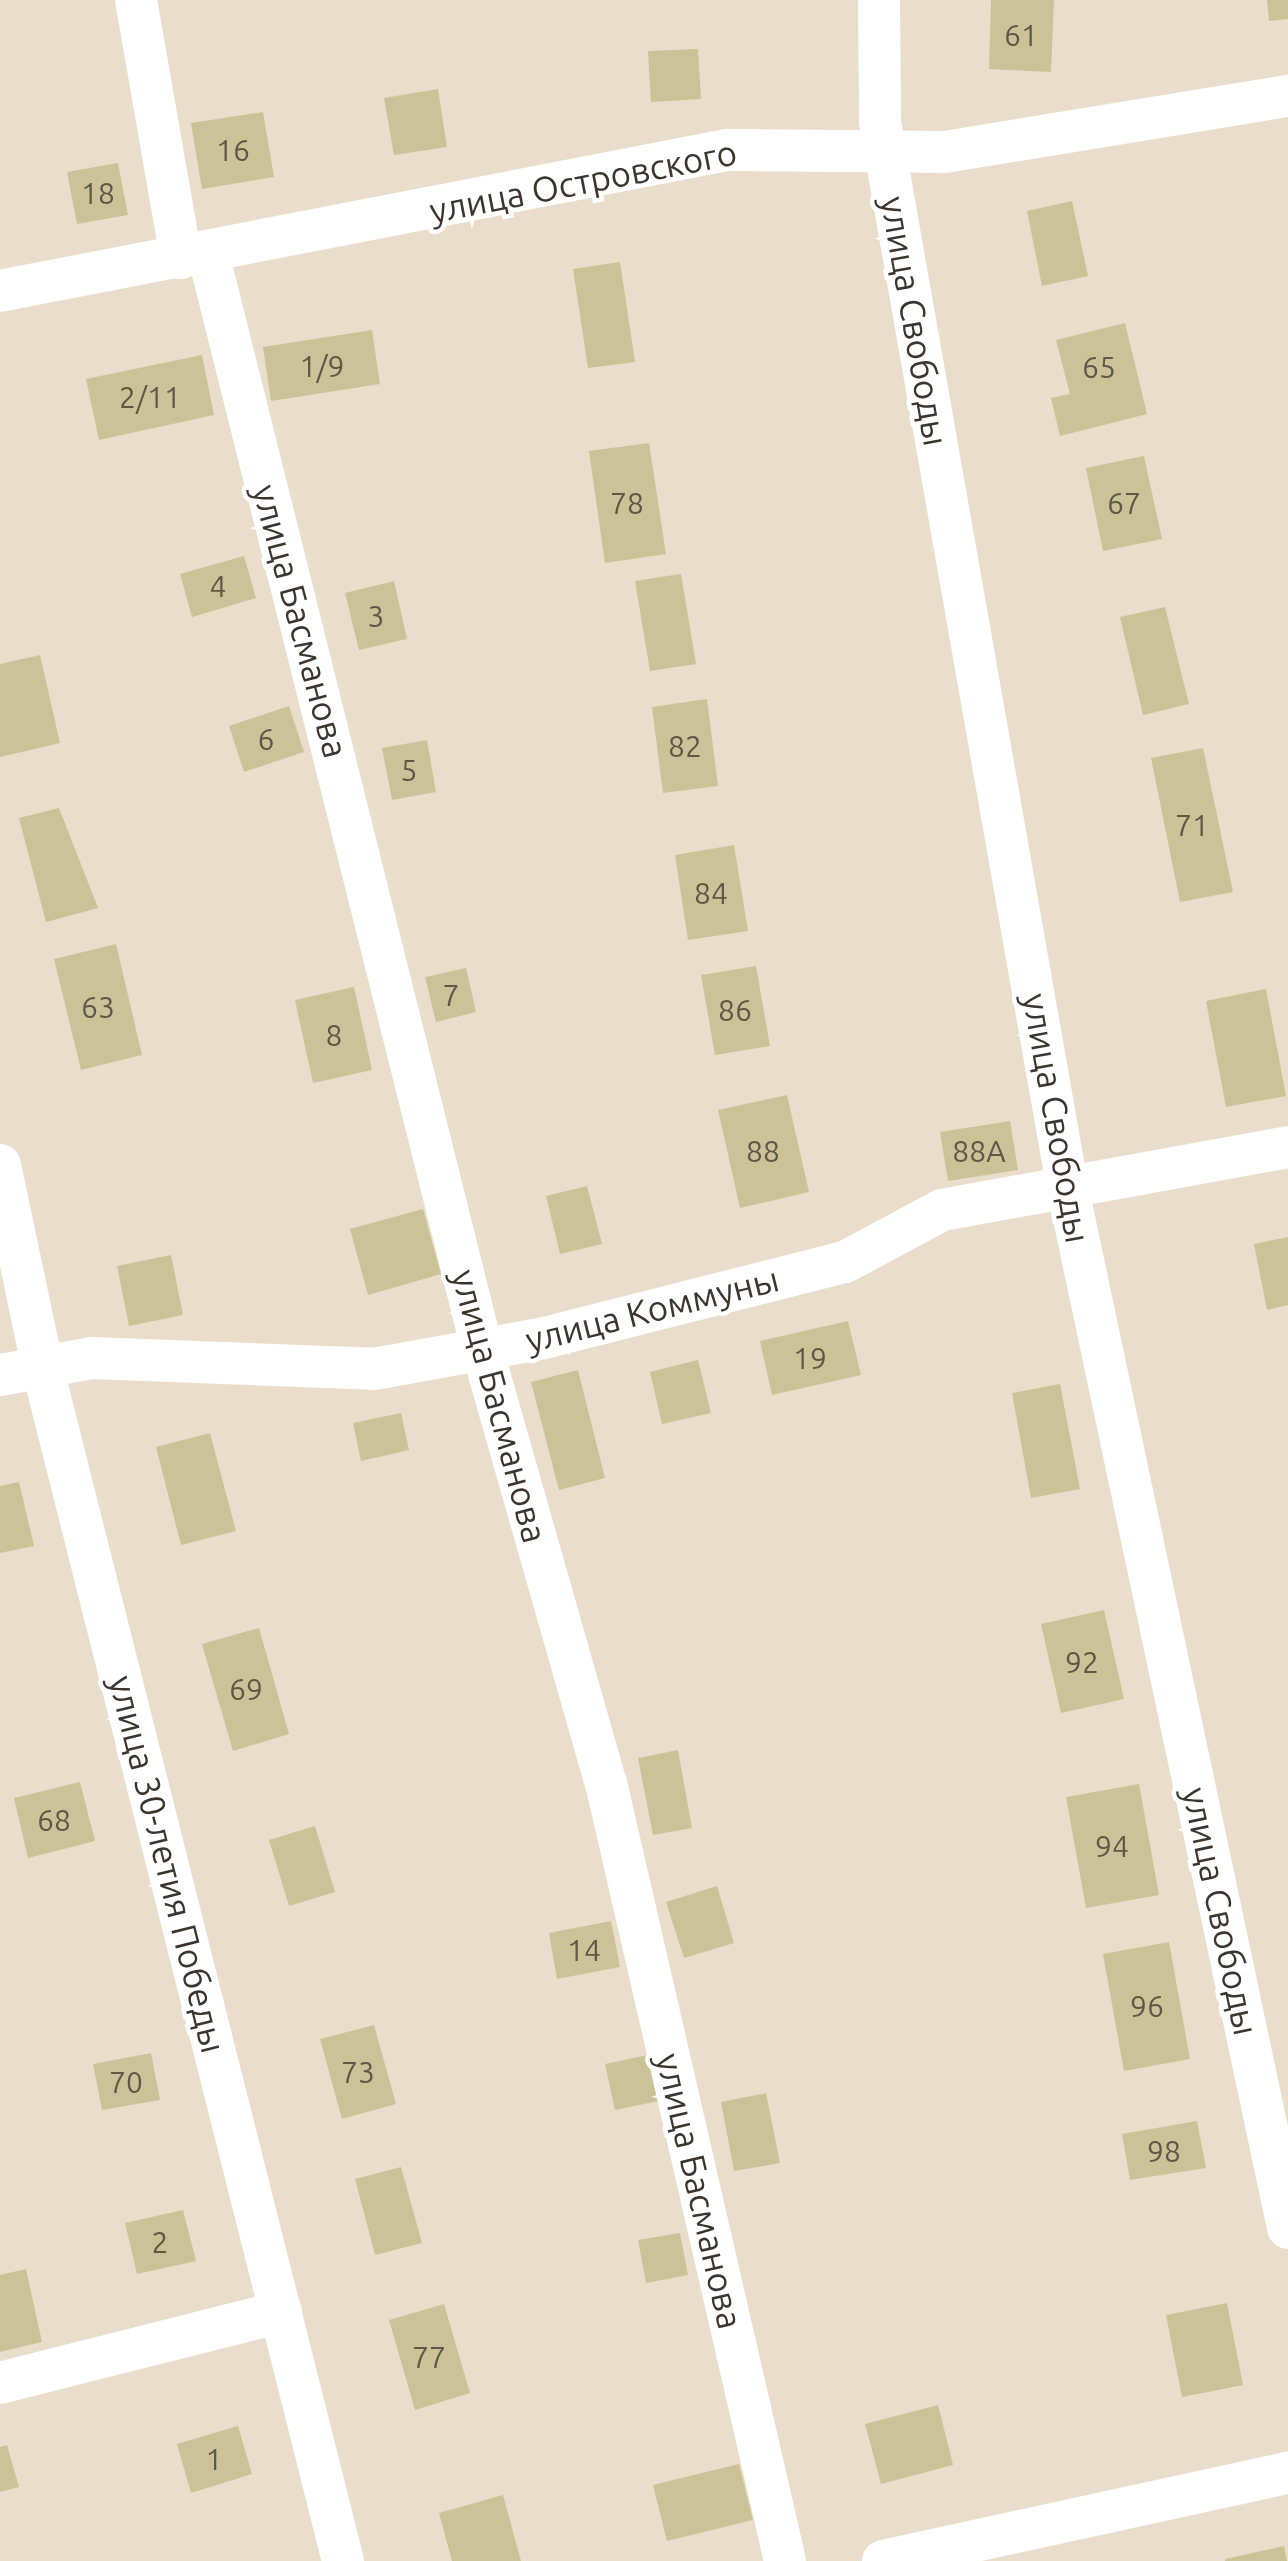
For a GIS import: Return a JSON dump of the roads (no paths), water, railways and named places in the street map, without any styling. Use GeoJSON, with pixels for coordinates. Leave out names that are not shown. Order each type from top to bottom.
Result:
{"type":"FeatureCollection","features":[{"type":"Feature","properties":{"kind":"street","name":"улица Басманова"},"geometry":{"type":"LineString","coordinates":[[136,0],[195,255],[482,1349],[606,1783],[786,2561]]}},
{"type":"Feature","properties":{"kind":"street","name":"улица Свободы"},"geometry":{"type":"LineString","coordinates":[[879,0],[886,154],[1068,1190],[1288,2228]]}},
{"type":"Feature","properties":{"kind":"street","name":"улица Островского"},"geometry":{"type":"LineString","coordinates":[[0,291],[728,150],[886,154],[1288,96]]}},
{"type":"Feature","properties":{"kind":"street","name":"улица Коммуны"},"geometry":{"type":"LineString","coordinates":[[0,1376],[92,1358],[374,1369],[482,1349],[846,1262],[942,1210],[1288,1147]]}},
{"type":"Feature","properties":{"kind":"street","name":"улица 30-летия Победы"},"geometry":{"type":"LineString","coordinates":[[0,1165],[42,1365],[344,2561]]}},
{"type":"Feature","properties":{"kind":"street"},"geometry":{"type":"LineString","coordinates":[[0,2382],[280,2312]]}},
{"type":"Feature","properties":{"kind":"street"},"geometry":{"type":"LineString","coordinates":[[883,2561],[1288,2473]]}}]}
